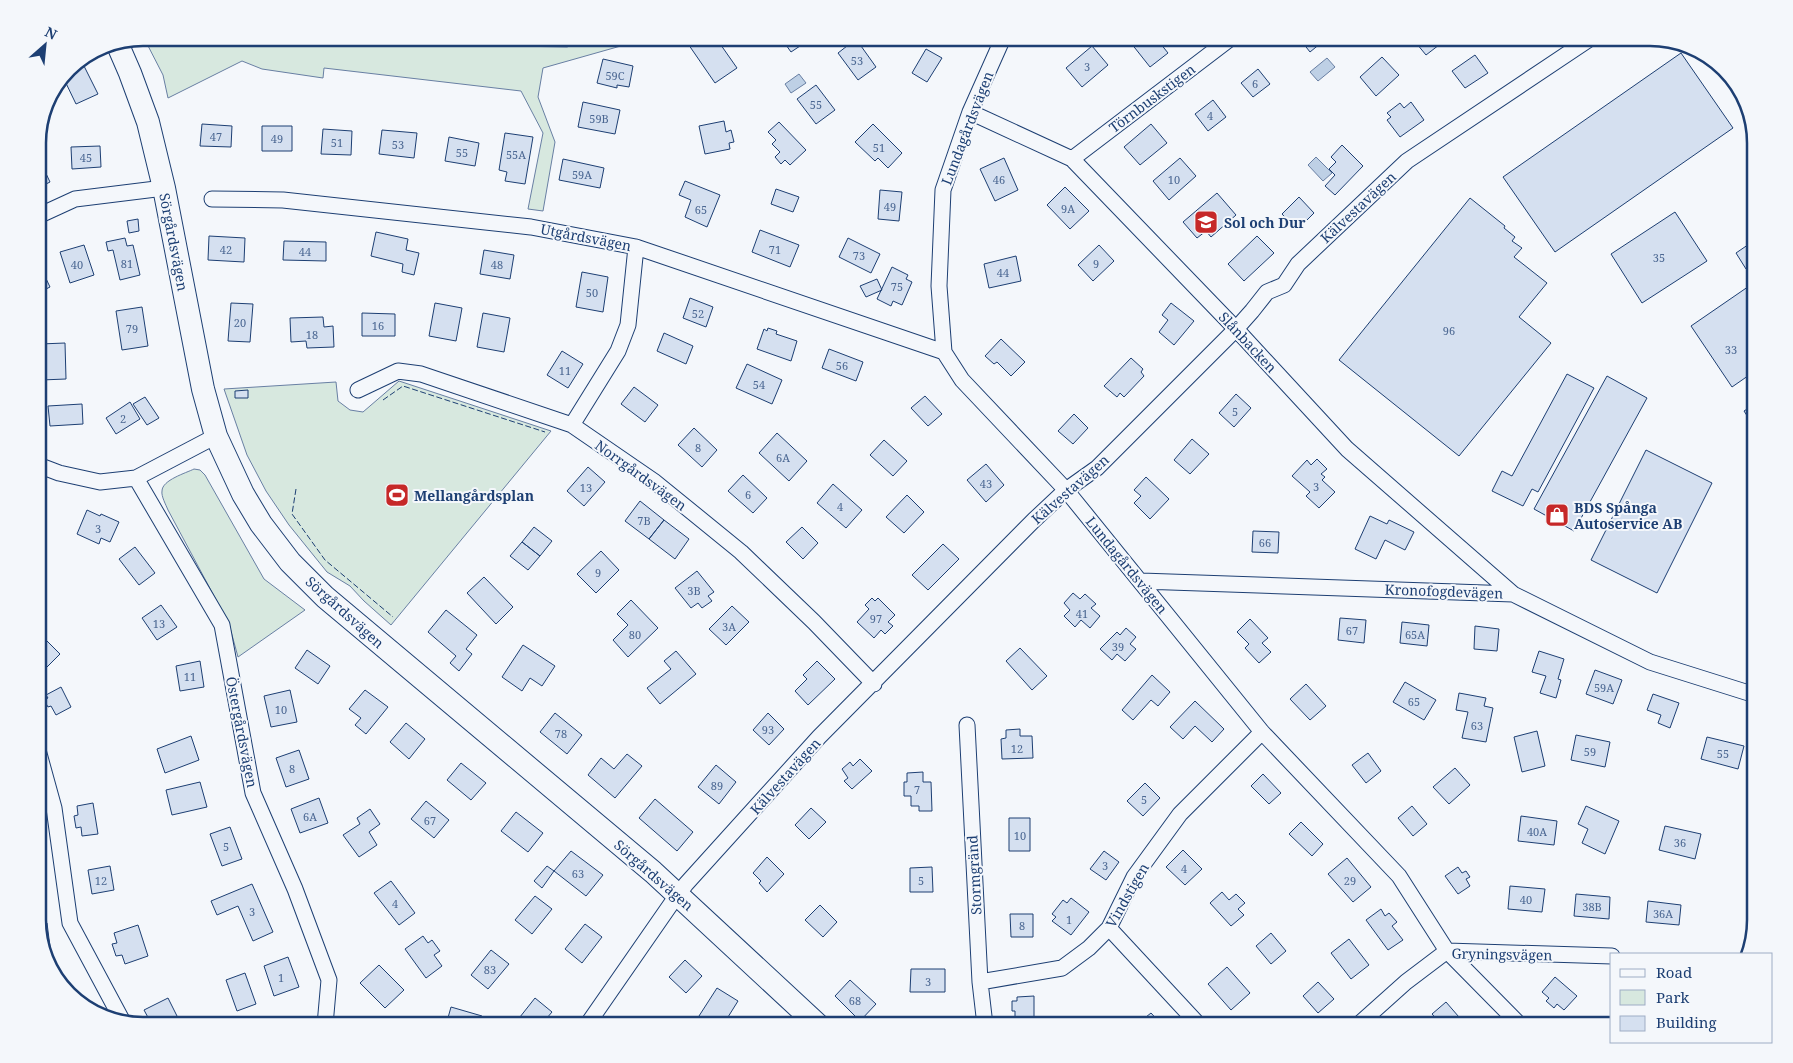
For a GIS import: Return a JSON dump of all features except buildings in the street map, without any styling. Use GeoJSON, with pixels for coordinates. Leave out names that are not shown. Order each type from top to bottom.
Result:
{"type":"FeatureCollection","features":[{"type":"Feature","properties":{"kind":"street","name":"Lundagårdsvägen"},"geometry":{"type":"LineString","coordinates":[[999,46],[970,112],[943,190],[939,286],[944,352],[962,380],[1066,490],[1262,732],[1399,876],[1447,951],[1511,1017]]}},
{"type":"Feature","properties":{"kind":"street","name":"Törnbuskstigen"},"geometry":{"type":"LineString","coordinates":[[1072,159],[1220,46]]}},
{"type":"Feature","properties":{"kind":"street","name":"Kälvestavägen"},"geometry":{"type":"LineString","coordinates":[[593,1017],[678,895],[819,737],[874,684],[1027,527],[1066,490],[1097,468],[1236,329],[1267,292],[1284,284],[1298,264],[1407,161],[1579,46]]}},
{"type":"Feature","properties":{"kind":"street","name":"Sörgårdsvägen"},"geometry":{"type":"LineString","coordinates":[[120,49],[148,122],[164,188],[203,390],[216,436],[243,494],[261,524],[290,562],[325,597],[678,895],[808,1017]]}},
{"type":"Feature","properties":{"kind":"street","name":"Slånbacken"},"geometry":{"type":"LineString","coordinates":[[970,112],[1072,159],[1236,329],[1347,449],[1513,594]]}},
{"type":"Feature","properties":{"kind":"street"},"geometry":{"type":"LineString","coordinates":[[46,212],[75,199],[164,188]]}},
{"type":"Feature","properties":{"kind":"street","name":"Utgårdsvägen"},"geometry":{"type":"LineString","coordinates":[[212,198],[283,200],[531,227],[636,247],[944,352]]}},
{"type":"Feature","properties":{"kind":"street"},"geometry":{"type":"LineString","coordinates":[[572,426],[618,351],[628,325],[636,247]]}},
{"type":"Feature","properties":{"kind":"street","name":"Norrgårdsvägen"},"geometry":{"type":"LineString","coordinates":[[358,390],[398,371],[421,374],[572,426],[655,482],[741,552],[814,622],[874,684]]}},
{"type":"Feature","properties":{"kind":"street"},"geometry":{"type":"LineString","coordinates":[[46,468],[59,473],[100,482],[136,478],[216,436]]}},
{"type":"Feature","properties":{"kind":"street","name":"Östergårdsvägen"},"geometry":{"type":"LineString","coordinates":[[136,478],[222,625],[253,793],[296,889],[329,980],[326,1017]]}},
{"type":"Feature","properties":{"kind":"street","name":"Kronofogdevägen"},"geometry":{"type":"LineString","coordinates":[[1141,581],[1513,594],[1650,662],[1747,692]]}},
{"type":"Feature","properties":{"kind":"street","name":"Stormgränd"},"geometry":{"type":"LineString","coordinates":[[966,725],[980,982],[984,1017]]}},
{"type":"Feature","properties":{"kind":"street","name":"Vindstigen"},"geometry":{"type":"LineString","coordinates":[[980,982],[1062,968],[1089,948],[1109,928],[1134,877],[1180,814],[1262,732]]}},
{"type":"Feature","properties":{"kind":"street"},"geometry":{"type":"LineString","coordinates":[[46,779],[54,808],[70,923],[118,1013]]}},
{"type":"Feature","properties":{"kind":"street"},"geometry":{"type":"LineString","coordinates":[[1109,928],[1191,1017]]}},
{"type":"Feature","properties":{"kind":"street","name":"Gryningsvägen"},"geometry":{"type":"LineString","coordinates":[[1368,1017],[1406,982],[1447,951],[1610,956]]}},
{"type":"Feature","properties":{"kind":"green space"},"geometry":{"type":"Polygon","coordinates":[[[148,46],[621,46],[543,68],[538,97],[555,142],[543,211],[528,209],[543,133],[521,91],[324,68],[323,78],[262,69],[242,61],[168,98],[163,75],[148,46]]]}},
{"type":"Feature","properties":{"kind":"green space"},"geometry":{"type":"Polygon","coordinates":[[[399,381],[551,431],[391,625],[350,586],[327,572],[289,525],[266,491],[247,455],[224,389],[336,382],[338,401],[350,410],[363,412],[399,381]]]}},
{"type":"Feature","properties":{"kind":"green space"},"geometry":{"type":"Polygon","coordinates":[[[194,469],[200,470],[205,475],[264,579],[305,610],[238,657],[229,624],[168,510],[162,495],[163,487],[166,483],[194,469]]]}},
{"type":"Feature","properties":{"kind":"water"},"geometry":{"type":"Polygon","coordinates":[[[1327,58],[1335,67],[1318,81],[1310,72],[1327,58]]]}},
{"type":"Feature","properties":{"kind":"water"},"geometry":{"type":"Polygon","coordinates":[[[799,74],[806,83],[791,93],[785,84],[799,74]]]}},
{"type":"Feature","properties":{"kind":"water"},"geometry":{"type":"Polygon","coordinates":[[[1316,157],[1332,173],[1323,181],[1308,165],[1316,157]]]}},
{"type":"Feature","properties":{"kind":"fence"},"geometry":{"type":"LineString","coordinates":[[383,400],[403,386],[545,432]]}},
{"type":"Feature","properties":{"kind":"fence"},"geometry":{"type":"LineString","coordinates":[[296,489],[292,514],[325,560],[393,617]]}},
{"type":"Feature","properties":{"kind":"place","name":"Sol och Dur"},"geometry":{"type":"Point","coordinates":[1206,222]}},
{"type":"Feature","properties":{"kind":"place","name":"Mellangårdsplan"},"geometry":{"type":"Point","coordinates":[397,495]}},
{"type":"Feature","properties":{"kind":"place","name":"BDS Spånga Autoservice AB"},"geometry":{"type":"Point","coordinates":[1557,515]}}]}
